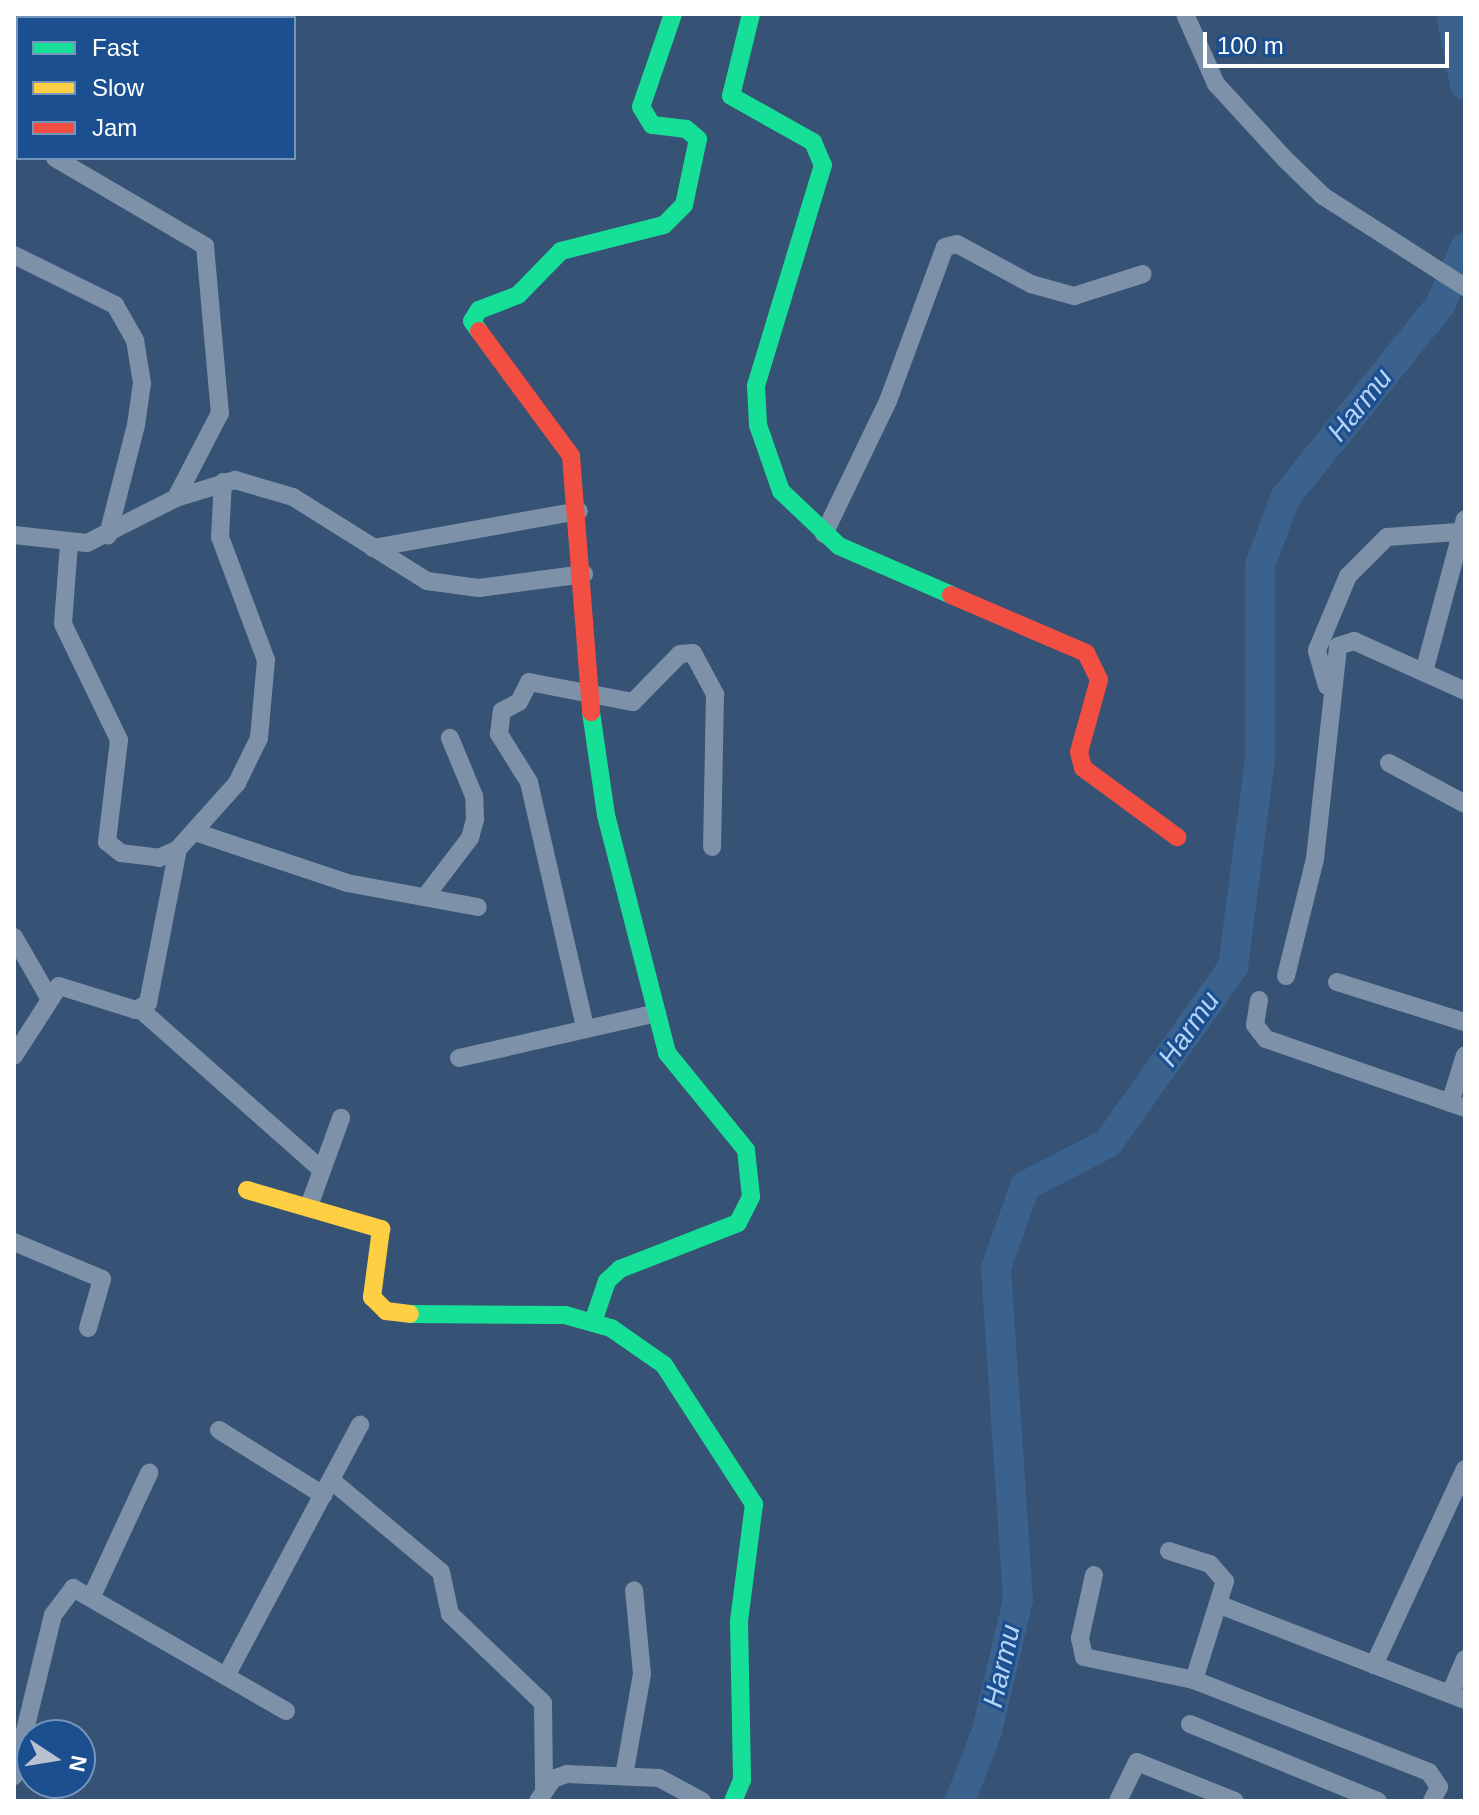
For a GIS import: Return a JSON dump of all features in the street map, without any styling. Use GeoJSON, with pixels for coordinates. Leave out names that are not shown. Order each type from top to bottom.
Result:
{"type":"FeatureCollection","features":[{"type":"Feature","properties":{"kind":"street"},"geometry":{"type":"LineString","coordinates":[[593,1322],[607,1281],[620,1269],[738,1223],[751,1197],[743,1143],[675,1071],[606,815],[591,697],[579,511],[571,456],[472,321],[479,310],[518,295],[561,251],[664,225],[684,205],[698,139],[686,129],[652,125],[641,107],[673,14]]}},
{"type":"Feature","properties":{"kind":"street"},"geometry":{"type":"LineString","coordinates":[[751,14],[731,96],[813,142],[823,165],[761,367],[755,409],[781,491],[824,534],[1086,653],[1099,680],[1079,752],[1083,768],[1177,837]]}},
{"type":"Feature","properties":{"kind":"street"},"geometry":{"type":"LineString","coordinates":[[1185,14],[1204,65],[1247,121],[1323,196],[1465,287]]}},
{"type":"Feature","properties":{"kind":"street"},"geometry":{"type":"LineString","coordinates":[[58,160],[205,246],[220,413],[176,498]]}},
{"type":"Feature","properties":{"kind":"street"},"geometry":{"type":"LineString","coordinates":[[824,534],[888,401],[945,247],[957,244],[1031,284],[1074,296],[1143,274]]}},
{"type":"Feature","properties":{"kind":"street"},"geometry":{"type":"LineString","coordinates":[[14,255],[115,305],[135,340],[142,383],[136,425],[108,535]]}},
{"type":"Feature","properties":{"kind":"street"},"geometry":{"type":"LineString","coordinates":[[14,535],[69,544],[108,535],[176,498],[223,482],[293,497],[427,581],[458,588],[584,574]]}},
{"type":"Feature","properties":{"kind":"street"},"geometry":{"type":"LineString","coordinates":[[69,544],[63,624],[119,740],[107,842],[121,853],[159,858],[178,849],[195,832],[252,757],[266,660],[220,537],[223,482]]}},
{"type":"Feature","properties":{"kind":"street"},"geometry":{"type":"LineString","coordinates":[[373,548],[579,511]]}},
{"type":"Feature","properties":{"kind":"street"},"geometry":{"type":"LineString","coordinates":[[1329,689],[1317,650],[1327,610],[1348,576],[1387,537],[1461,526],[1424,672]]}},
{"type":"Feature","properties":{"kind":"street"},"geometry":{"type":"LineString","coordinates":[[1286,976],[1315,859],[1329,689],[1335,652],[1347,640],[1465,691]]}},
{"type":"Feature","properties":{"kind":"street"},"geometry":{"type":"LineString","coordinates":[[585,1027],[529,782],[498,725],[529,682],[591,697],[633,702],[680,654],[701,659],[718,729],[712,847]]}},
{"type":"Feature","properties":{"kind":"street"},"geometry":{"type":"LineString","coordinates":[[425,897],[470,838],[475,819],[471,787],[450,738]]}},
{"type":"Feature","properties":{"kind":"street"},"geometry":{"type":"LineString","coordinates":[[1389,763],[1465,804]]}},
{"type":"Feature","properties":{"kind":"street"},"geometry":{"type":"LineString","coordinates":[[195,832],[347,883],[478,907]]}},
{"type":"Feature","properties":{"kind":"street"},"geometry":{"type":"LineString","coordinates":[[141,1010],[155,985],[178,849]]}},
{"type":"Feature","properties":{"kind":"street"},"geometry":{"type":"LineString","coordinates":[[14,937],[48,996]]}},
{"type":"Feature","properties":{"kind":"street"},"geometry":{"type":"LineString","coordinates":[[1337,982],[1465,1022]]}},
{"type":"Feature","properties":{"kind":"street"},"geometry":{"type":"LineString","coordinates":[[14,1056],[21,1028],[48,996],[69,985],[141,1010],[240,1089],[321,1169]]}},
{"type":"Feature","properties":{"kind":"street"},"geometry":{"type":"LineString","coordinates":[[1259,1000],[1255,1025],[1266,1039],[1457,1106],[1465,1055]]}},
{"type":"Feature","properties":{"kind":"street"},"geometry":{"type":"LineString","coordinates":[[459,1058],[657,1013]]}},
{"type":"Feature","properties":{"kind":"street"},"geometry":{"type":"LineString","coordinates":[[309,1206],[341,1118]]}},
{"type":"Feature","properties":{"kind":"street"},"geometry":{"type":"LineString","coordinates":[[247,1190],[381,1229],[372,1297],[386,1311],[593,1322],[633,1339],[664,1365],[754,1504],[739,1621],[742,1780],[733,1801]]}},
{"type":"Feature","properties":{"kind":"street"},"geometry":{"type":"LineString","coordinates":[[14,1242],[102,1279],[88,1328]]}},
{"type":"Feature","properties":{"kind":"street"},"geometry":{"type":"LineString","coordinates":[[226,1676],[360,1425]]}},
{"type":"Feature","properties":{"kind":"street"},"geometry":{"type":"LineString","coordinates":[[219,1430],[327,1487],[441,1572],[450,1614],[543,1703],[541,1794]]}},
{"type":"Feature","properties":{"kind":"street"},"geometry":{"type":"LineString","coordinates":[[1374,1665],[1465,1469]]}},
{"type":"Feature","properties":{"kind":"street"},"geometry":{"type":"LineString","coordinates":[[92,1596],[149,1473]]}},
{"type":"Feature","properties":{"kind":"street"},"geometry":{"type":"LineString","coordinates":[[1169,1551],[1222,1572],[1220,1605],[1194,1680]]}},
{"type":"Feature","properties":{"kind":"street"},"geometry":{"type":"LineString","coordinates":[[1094,1575],[1080,1638],[1084,1657],[1194,1680],[1429,1772],[1439,1787],[1432,1801]]}},
{"type":"Feature","properties":{"kind":"street"},"geometry":{"type":"LineString","coordinates":[[14,1776],[59,1598],[73,1588],[92,1596],[286,1711]]}},
{"type":"Feature","properties":{"kind":"street"},"geometry":{"type":"LineString","coordinates":[[624,1776],[642,1674],[634,1590]]}},
{"type":"Feature","properties":{"kind":"street"},"geometry":{"type":"LineString","coordinates":[[1220,1605],[1457,1697],[1465,1659]]}},
{"type":"Feature","properties":{"kind":"street"},"geometry":{"type":"LineString","coordinates":[[1190,1724],[1378,1801]]}},
{"type":"Feature","properties":{"kind":"street"},"geometry":{"type":"LineString","coordinates":[[1118,1801],[1137,1762],[1235,1801]]}},
{"type":"Feature","properties":{"kind":"street"},"geometry":{"type":"LineString","coordinates":[[541,1794],[567,1774],[624,1776],[659,1778],[702,1801]]}},
{"type":"Feature","properties":{"kind":"waterway","name":"Harmu"},"geometry":{"type":"LineString","coordinates":[[1451,14],[1465,85]]}},
{"type":"Feature","properties":{"kind":"waterway","name":"Harmu"},"geometry":{"type":"LineString","coordinates":[[960,1801],[987,1731],[1018,1600],[996,1268],[1025,1186],[1108,1143],[1233,967],[1260,758],[1260,565],[1285,498],[1440,305],[1465,248]]}},
{"type":"Feature","properties":{"kind":"traffic: fast"},"geometry":{"type":"LineString","coordinates":[[479,331],[472,321],[479,310],[518,295],[561,251],[664,225],[684,205],[698,139],[686,129],[652,125],[641,107],[673,14]]}},
{"type":"Feature","properties":{"kind":"traffic: fast"},"geometry":{"type":"LineString","coordinates":[[751,14],[731,96],[813,142],[823,165],[756,386],[758,425],[781,491],[839,546],[951,595]]}},
{"type":"Feature","properties":{"kind":"traffic: fast"},"geometry":{"type":"LineString","coordinates":[[591,712],[606,815],[667,1053],[746,1150],[751,1197],[738,1223],[620,1269],[607,1281],[593,1322]]}},
{"type":"Feature","properties":{"kind":"traffic: fast"},"geometry":{"type":"LineString","coordinates":[[410,1314],[565,1315],[611,1328],[664,1365],[754,1504],[739,1621],[742,1780],[733,1801]]}},
{"type":"Feature","properties":{"kind":"traffic: slow"},"geometry":{"type":"LineString","coordinates":[[247,1190],[381,1229],[372,1297],[386,1311],[410,1314]]}},
{"type":"Feature","properties":{"kind":"traffic: jam"},"geometry":{"type":"LineString","coordinates":[[479,331],[571,456],[591,712]]}},
{"type":"Feature","properties":{"kind":"traffic: jam"},"geometry":{"type":"LineString","coordinates":[[951,595],[1086,653],[1099,680],[1079,752],[1083,768],[1177,837]]}}]}
